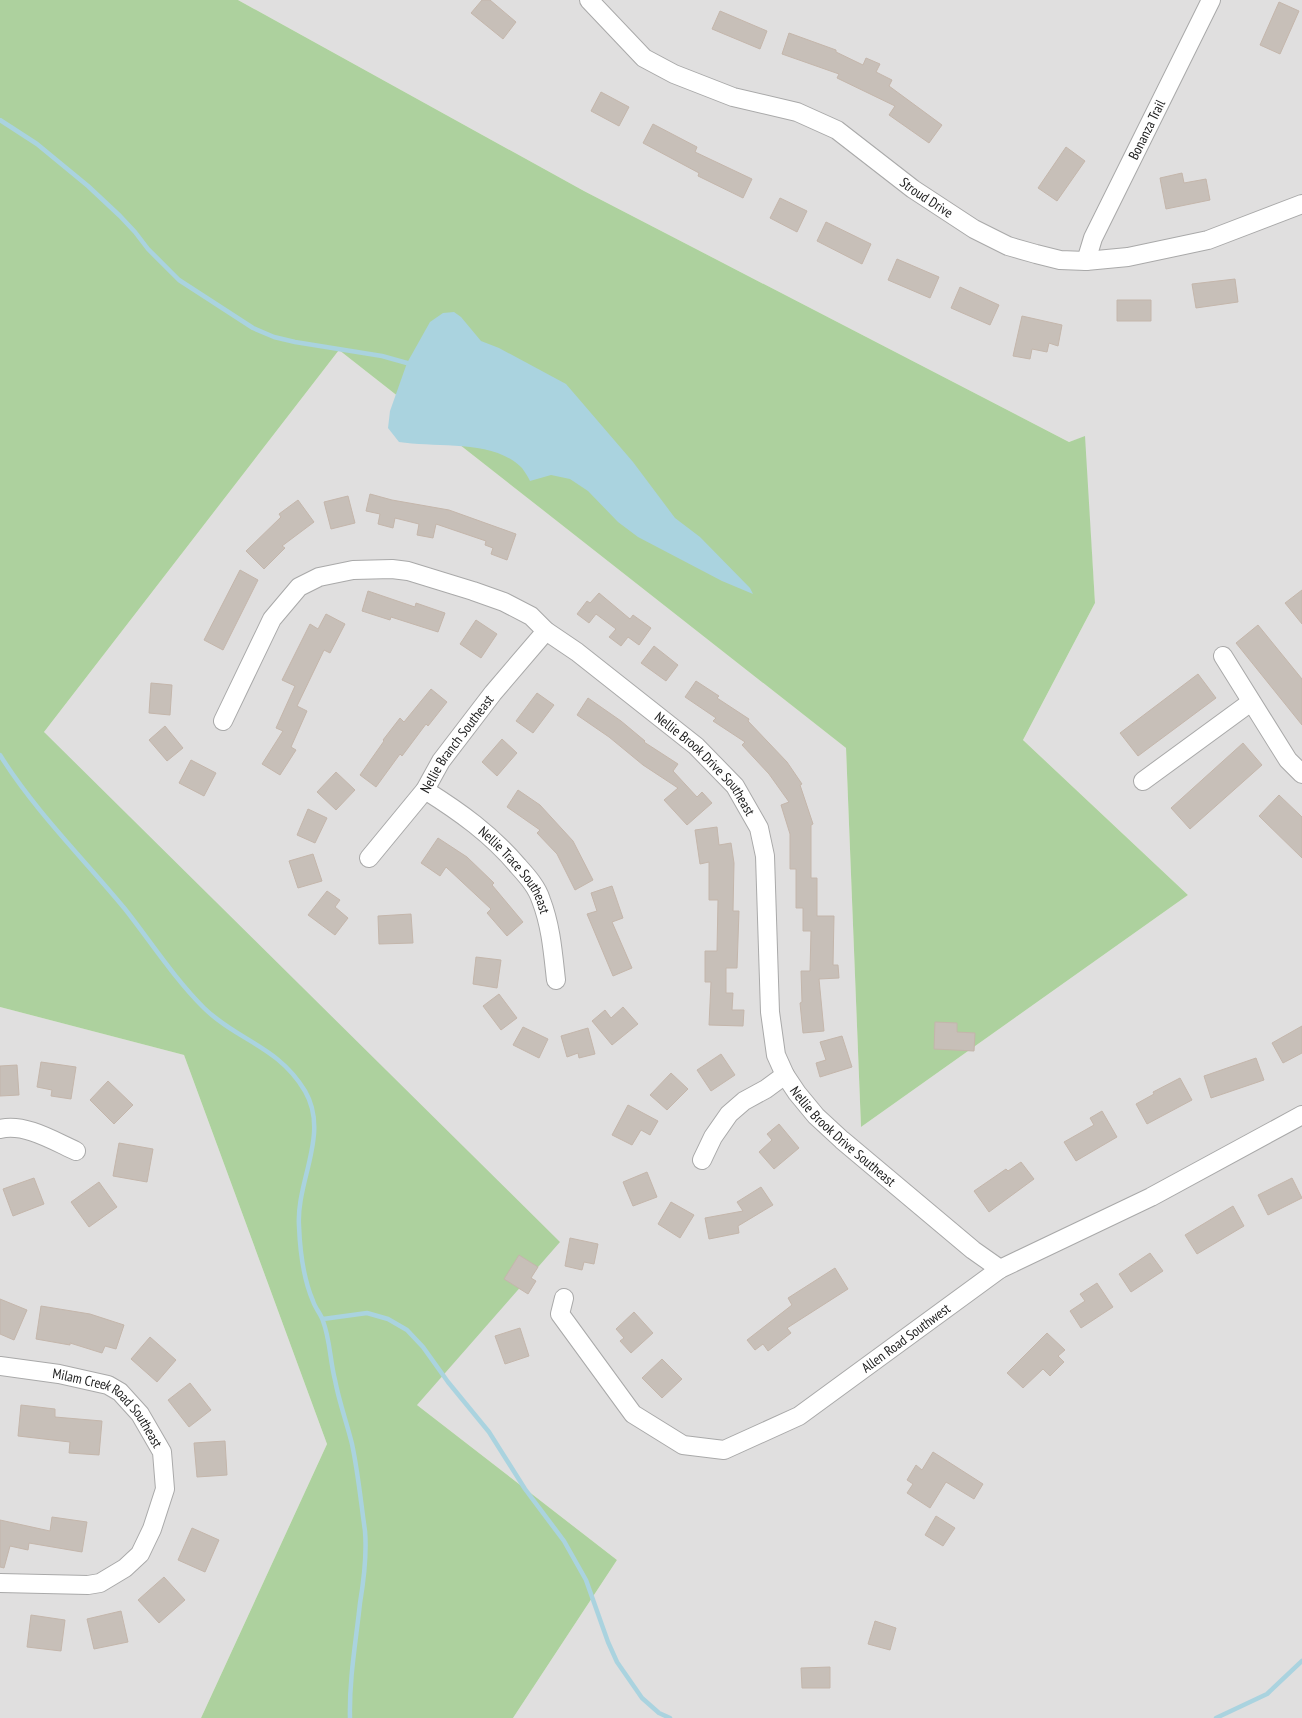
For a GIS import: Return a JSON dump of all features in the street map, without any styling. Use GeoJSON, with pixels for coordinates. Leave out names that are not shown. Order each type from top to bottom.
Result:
{"type":"FeatureCollection","features":[{"type":"Feature","properties":{"kind":"street","name":"Stroud Drive"},"geometry":{"type":"LineString","coordinates":[[589,0],[644,58],[674,74],[733,97],[797,112],[837,130],[913,188],[974,229],[1008,246],[1060,260],[1086,261],[1128,257],[1208,240],[1302,204]]}},
{"type":"Feature","properties":{"kind":"street","name":"Bonanza Trail"},"geometry":{"type":"LineString","coordinates":[[1086,261],[1093,238],[1211,0]]}},
{"type":"Feature","properties":{"kind":"street","name":"Nellie Brook Drive Southeast"},"geometry":{"type":"LineString","coordinates":[[223,721],[272,620],[299,587],[319,577],[353,570],[392,569],[408,571],[504,602],[531,616],[546,631],[578,652],[696,746],[736,786],[759,828],[765,856],[770,1012],[776,1055],[785,1075],[816,1116],[842,1140],[973,1250],[1000,1269]]}},
{"type":"Feature","properties":{"kind":"street","name":"Nellie Branch Southeast"},"geometry":{"type":"LineString","coordinates":[[369,858],[425,790],[441,761],[493,694],[546,631]]}},
{"type":"Feature","properties":{"kind":"street"},"geometry":{"type":"LineString","coordinates":[[1223,656],[1288,760],[1301,770]]}},
{"type":"Feature","properties":{"kind":"street"},"geometry":{"type":"LineString","coordinates":[[1143,781],[1251,702]]}},
{"type":"Feature","properties":{"kind":"street","name":"Nellie Trace Southeast"},"geometry":{"type":"LineString","coordinates":[[425,790],[489,835],[505,850],[530,880],[541,899],[551,936],[556,980]]}},
{"type":"Feature","properties":{"kind":"street"},"geometry":{"type":"LineString","coordinates":[[702,1160],[729,1114],[744,1101],[766,1089],[785,1075]]}},
{"type":"Feature","properties":{"kind":"street","name":"Allen Road Southwest"},"geometry":{"type":"LineString","coordinates":[[564,1298],[560,1314],[633,1414],[683,1445],[724,1450],[799,1416],[1000,1269],[1151,1197],[1302,1115]]}},
{"type":"Feature","properties":{"kind":"street"},"geometry":{"type":"LineString","coordinates":[[0,1129],[15,1128],[28,1131],[76,1151]]}},
{"type":"Feature","properties":{"kind":"street","name":"Milam Creek Road Southeast"},"geometry":{"type":"LineString","coordinates":[[0,1366],[59,1374],[108,1385],[120,1392],[140,1414],[162,1452],[165,1489],[140,1554],[125,1568],[100,1583],[88,1585],[0,1583]]}},
{"type":"Feature","properties":{"kind":"shaded area"},"geometry":{"type":"Polygon","coordinates":[[[238,0],[1302,0],[1302,1718],[513,1718],[617,1560],[417,1405],[44,732],[339,350],[846,748],[861,1127],[1188,895],[1023,740],[1095,603],[1084,437],[1069,442],[584,191],[238,0]]]}},
{"type":"Feature","properties":{"kind":"shaded area"},"geometry":{"type":"Polygon","coordinates":[[[0,1007],[184,1055],[327,1444],[201,1718],[0,1718],[0,1007]]]}},
{"type":"Feature","properties":{"kind":"green space"},"geometry":{"type":"Polygon","coordinates":[[[0,0],[238,0],[584,191],[1069,442],[1085,436],[1095,603],[1023,740],[1188,895],[861,1127],[846,748],[339,350],[44,732],[560,1242],[417,1405],[617,1560],[513,1718],[201,1718],[327,1444],[184,1055],[0,1007],[0,0]]]}},
{"type":"Feature","properties":{"kind":"water"},"geometry":{"type":"Polygon","coordinates":[[[454,312],[461,317],[481,341],[499,348],[566,384],[633,462],[675,518],[700,537],[750,588],[753,594],[722,581],[638,537],[618,522],[588,491],[570,479],[551,475],[530,481],[522,468],[510,459],[481,449],[464,446],[399,442],[388,428],[390,411],[407,363],[430,322],[443,313],[454,312]]]}},
{"type":"Feature","properties":{"kind":"building"},"geometry":{"type":"Polygon","coordinates":[[[482,0],[490,0],[516,22],[503,39],[471,13],[482,0]]]}},
{"type":"Feature","properties":{"kind":"building"},"geometry":{"type":"Polygon","coordinates":[[[1279,2],[1299,11],[1280,54],[1260,45],[1279,2]]]}},
{"type":"Feature","properties":{"kind":"building"},"geometry":{"type":"Polygon","coordinates":[[[720,11],[767,31],[760,49],[712,29],[720,11]]]}},
{"type":"Feature","properties":{"kind":"building"},"geometry":{"type":"Polygon","coordinates":[[[789,33],[836,50],[836,52],[863,65],[866,58],[880,64],[876,72],[892,80],[889,86],[942,125],[929,143],[889,115],[895,106],[837,78],[839,74],[782,54],[789,33]]]}},
{"type":"Feature","properties":{"kind":"building"},"geometry":{"type":"Polygon","coordinates":[[[601,92],[629,107],[619,126],[591,111],[601,92]]]}},
{"type":"Feature","properties":{"kind":"building"},"geometry":{"type":"Polygon","coordinates":[[[653,124],[697,147],[695,152],[752,179],[743,198],[698,176],[699,173],[643,143],[653,124]]]}},
{"type":"Feature","properties":{"kind":"building"},"geometry":{"type":"Polygon","coordinates":[[[1066,147],[1085,161],[1057,201],[1038,188],[1066,147]]]}},
{"type":"Feature","properties":{"kind":"building"},"geometry":{"type":"Polygon","coordinates":[[[1182,173],[1184,183],[1206,179],[1210,200],[1166,209],[1160,178],[1182,173]]]}},
{"type":"Feature","properties":{"kind":"building"},"geometry":{"type":"Polygon","coordinates":[[[780,198],[807,211],[797,232],[770,218],[780,198]]]}},
{"type":"Feature","properties":{"kind":"building"},"geometry":{"type":"Polygon","coordinates":[[[826,222],[871,244],[862,264],[817,241],[826,222]]]}},
{"type":"Feature","properties":{"kind":"building"},"geometry":{"type":"Polygon","coordinates":[[[897,259],[939,277],[930,298],[888,280],[897,259]]]}},
{"type":"Feature","properties":{"kind":"building"},"geometry":{"type":"Polygon","coordinates":[[[1235,279],[1238,302],[1196,308],[1192,284],[1235,279]]]}},
{"type":"Feature","properties":{"kind":"building"},"geometry":{"type":"Polygon","coordinates":[[[960,287],[999,305],[990,325],[951,308],[960,287]]]}},
{"type":"Feature","properties":{"kind":"building"},"geometry":{"type":"Polygon","coordinates":[[[1117,300],[1151,300],[1151,321],[1117,321],[1117,300]]]}},
{"type":"Feature","properties":{"kind":"building"},"geometry":{"type":"Polygon","coordinates":[[[1022,316],[1062,325],[1058,346],[1049,343],[1047,352],[1032,349],[1030,359],[1013,356],[1022,316]]]}},
{"type":"Feature","properties":{"kind":"building"},"geometry":{"type":"Polygon","coordinates":[[[370,494],[392,500],[449,510],[516,534],[507,560],[491,554],[493,548],[485,545],[486,541],[436,524],[433,538],[417,535],[419,524],[395,518],[393,528],[378,524],[380,514],[366,511],[370,494]]]}},
{"type":"Feature","properties":{"kind":"building"},"geometry":{"type":"Polygon","coordinates":[[[348,496],[355,523],[331,529],[324,502],[348,496]]]}},
{"type":"Feature","properties":{"kind":"building"},"geometry":{"type":"Polygon","coordinates":[[[298,500],[314,522],[282,546],[285,548],[264,569],[246,551],[281,517],[279,514],[298,500]]]}},
{"type":"Feature","properties":{"kind":"building"},"geometry":{"type":"Polygon","coordinates":[[[240,570],[258,580],[223,650],[204,640],[240,570]]]}},
{"type":"Feature","properties":{"kind":"building"},"geometry":{"type":"Polygon","coordinates":[[[1302,590],[1302,624],[1285,603],[1302,590]]]}},
{"type":"Feature","properties":{"kind":"building"},"geometry":{"type":"Polygon","coordinates":[[[368,591],[415,607],[416,603],[445,613],[438,632],[391,617],[390,620],[362,611],[368,591]]]}},
{"type":"Feature","properties":{"kind":"building"},"geometry":{"type":"Polygon","coordinates":[[[599,593],[630,619],[633,615],[651,628],[639,645],[628,637],[621,646],[609,637],[616,629],[596,614],[589,623],[577,614],[587,601],[590,603],[599,593]]]}},
{"type":"Feature","properties":{"kind":"building"},"geometry":{"type":"Polygon","coordinates":[[[326,614],[345,624],[330,653],[324,650],[297,706],[307,711],[291,747],[296,750],[280,775],[262,764],[283,731],[276,728],[295,686],[282,680],[310,624],[318,629],[326,614]]]}},
{"type":"Feature","properties":{"kind":"building"},"geometry":{"type":"Polygon","coordinates":[[[476,620],[497,634],[481,658],[460,644],[476,620]]]}},
{"type":"Feature","properties":{"kind":"building"},"geometry":{"type":"Polygon","coordinates":[[[1258,625],[1302,679],[1302,725],[1236,643],[1258,625]]]}},
{"type":"Feature","properties":{"kind":"building"},"geometry":{"type":"Polygon","coordinates":[[[654,646],[678,665],[666,681],[641,663],[654,646]]]}},
{"type":"Feature","properties":{"kind":"building"},"geometry":{"type":"Polygon","coordinates":[[[1198,674],[1216,698],[1138,756],[1120,733],[1198,674]]]}},
{"type":"Feature","properties":{"kind":"building"},"geometry":{"type":"Polygon","coordinates":[[[696,681],[719,696],[717,698],[749,719],[748,721],[787,762],[802,784],[800,785],[813,824],[811,825],[811,878],[817,878],[817,916],[834,916],[833,965],[838,965],[839,978],[819,979],[824,1031],[803,1033],[800,1003],[802,1002],[801,971],[810,971],[811,931],[803,931],[803,908],[796,908],[796,869],[790,869],[790,834],[781,805],[789,802],[769,774],[742,745],[745,742],[713,721],[716,718],[685,697],[696,681]]]}},
{"type":"Feature","properties":{"kind":"building"},"geometry":{"type":"Polygon","coordinates":[[[151,683],[172,685],[170,715],[149,713],[151,683]]]}},
{"type":"Feature","properties":{"kind":"building"},"geometry":{"type":"Polygon","coordinates":[[[431,689],[447,702],[428,726],[426,724],[402,756],[400,754],[376,787],[360,775],[400,718],[404,722],[431,689]]]}},
{"type":"Feature","properties":{"kind":"building"},"geometry":{"type":"Polygon","coordinates":[[[537,693],[554,705],[533,733],[516,721],[537,693]]]}},
{"type":"Feature","properties":{"kind":"building"},"geometry":{"type":"Polygon","coordinates":[[[588,698],[621,721],[644,742],[678,764],[673,771],[697,797],[702,792],[712,803],[687,825],[664,800],[678,788],[643,765],[609,737],[577,715],[588,698]]]}},
{"type":"Feature","properties":{"kind":"building"},"geometry":{"type":"Polygon","coordinates":[[[165,726],[183,748],[167,761],[149,740],[165,726]]]}},
{"type":"Feature","properties":{"kind":"building"},"geometry":{"type":"Polygon","coordinates":[[[502,739],[517,753],[497,776],[482,762],[502,739]]]}},
{"type":"Feature","properties":{"kind":"building"},"geometry":{"type":"Polygon","coordinates":[[[1243,743],[1262,765],[1190,829],[1171,808],[1243,743]]]}},
{"type":"Feature","properties":{"kind":"building"},"geometry":{"type":"Polygon","coordinates":[[[191,760],[216,773],[204,796],[179,783],[191,760]]]}},
{"type":"Feature","properties":{"kind":"building"},"geometry":{"type":"Polygon","coordinates":[[[336,772],[355,790],[336,810],[317,792],[336,772]]]}},
{"type":"Feature","properties":{"kind":"building"},"geometry":{"type":"Polygon","coordinates":[[[518,790],[540,805],[573,841],[593,880],[575,890],[557,854],[537,833],[540,830],[507,807],[518,790]]]}},
{"type":"Feature","properties":{"kind":"building"},"geometry":{"type":"Polygon","coordinates":[[[1279,795],[1302,817],[1302,858],[1259,816],[1279,795]]]}},
{"type":"Feature","properties":{"kind":"building"},"geometry":{"type":"Polygon","coordinates":[[[308,809],[327,818],[315,843],[297,835],[308,809]]]}},
{"type":"Feature","properties":{"kind":"building"},"geometry":{"type":"Polygon","coordinates":[[[717,827],[719,845],[731,843],[734,863],[733,911],[739,911],[737,968],[726,968],[726,993],[733,993],[732,1010],[744,1010],[743,1026],[709,1025],[711,982],[705,982],[705,951],[717,951],[718,900],[709,900],[709,862],[700,864],[695,830],[717,827]]]}},
{"type":"Feature","properties":{"kind":"building"},"geometry":{"type":"Polygon","coordinates":[[[438,838],[467,857],[494,883],[492,885],[523,922],[507,936],[487,913],[491,909],[446,867],[440,876],[421,863],[438,838]]]}},
{"type":"Feature","properties":{"kind":"building"},"geometry":{"type":"Polygon","coordinates":[[[313,854],[322,881],[298,888],[289,861],[313,854]]]}},
{"type":"Feature","properties":{"kind":"building"},"geometry":{"type":"Polygon","coordinates":[[[612,886],[623,918],[612,922],[632,968],[613,976],[587,914],[597,911],[591,893],[612,886]]]}},
{"type":"Feature","properties":{"kind":"building"},"geometry":{"type":"Polygon","coordinates":[[[327,891],[340,900],[335,907],[348,918],[335,935],[308,915],[327,891]]]}},
{"type":"Feature","properties":{"kind":"building"},"geometry":{"type":"Polygon","coordinates":[[[411,914],[413,943],[379,944],[378,916],[411,914]]]}},
{"type":"Feature","properties":{"kind":"building"},"geometry":{"type":"Polygon","coordinates":[[[476,957],[501,960],[497,988],[473,984],[476,957]]]}},
{"type":"Feature","properties":{"kind":"building"},"geometry":{"type":"Polygon","coordinates":[[[499,994],[517,1018],[501,1030],[483,1006],[499,994]]]}},
{"type":"Feature","properties":{"kind":"building"},"geometry":{"type":"Polygon","coordinates":[[[623,1007],[638,1024],[612,1045],[592,1021],[605,1010],[611,1018],[623,1007]]]}},
{"type":"Feature","properties":{"kind":"building"},"geometry":{"type":"Polygon","coordinates":[[[935,1022],[957,1023],[957,1032],[975,1033],[974,1051],[934,1049],[935,1022]]]}},
{"type":"Feature","properties":{"kind":"building"},"geometry":{"type":"Polygon","coordinates":[[[1302,1026],[1302,1053],[1283,1063],[1272,1043],[1302,1026]]]}},
{"type":"Feature","properties":{"kind":"building"},"geometry":{"type":"Polygon","coordinates":[[[523,1027],[548,1039],[539,1058],[513,1045],[523,1027]]]}},
{"type":"Feature","properties":{"kind":"building"},"geometry":{"type":"Polygon","coordinates":[[[588,1028],[595,1054],[579,1058],[578,1053],[567,1057],[561,1036],[588,1028]]]}},
{"type":"Feature","properties":{"kind":"building"},"geometry":{"type":"Polygon","coordinates":[[[842,1036],[852,1067],[820,1077],[816,1063],[826,1060],[820,1042],[842,1036]]]}},
{"type":"Feature","properties":{"kind":"building"},"geometry":{"type":"Polygon","coordinates":[[[721,1054],[735,1075],[711,1091],[697,1070],[721,1054]]]}},
{"type":"Feature","properties":{"kind":"building"},"geometry":{"type":"Polygon","coordinates":[[[1256,1058],[1264,1080],[1211,1098],[1204,1076],[1256,1058]]]}},
{"type":"Feature","properties":{"kind":"building"},"geometry":{"type":"Polygon","coordinates":[[[41,1062],[76,1067],[71,1099],[51,1096],[52,1090],[37,1087],[41,1062]]]}},
{"type":"Feature","properties":{"kind":"building"},"geometry":{"type":"Polygon","coordinates":[[[17,1065],[19,1095],[0,1096],[0,1066],[17,1065]]]}},
{"type":"Feature","properties":{"kind":"building"},"geometry":{"type":"Polygon","coordinates":[[[671,1073],[688,1089],[667,1110],[650,1095],[671,1073]]]}},
{"type":"Feature","properties":{"kind":"building"},"geometry":{"type":"Polygon","coordinates":[[[1180,1078],[1192,1100],[1147,1124],[1136,1104],[1154,1094],[1153,1092],[1180,1078]]]}},
{"type":"Feature","properties":{"kind":"building"},"geometry":{"type":"Polygon","coordinates":[[[108,1081],[133,1105],[114,1124],[90,1100],[108,1081]]]}},
{"type":"Feature","properties":{"kind":"building"},"geometry":{"type":"Polygon","coordinates":[[[628,1105],[658,1121],[650,1135],[641,1130],[632,1145],[612,1135],[628,1105]]]}},
{"type":"Feature","properties":{"kind":"building"},"geometry":{"type":"Polygon","coordinates":[[[1102,1111],[1117,1137],[1076,1161],[1064,1142],[1094,1125],[1090,1118],[1102,1111]]]}},
{"type":"Feature","properties":{"kind":"building"},"geometry":{"type":"Polygon","coordinates":[[[779,1124],[799,1148],[774,1169],[759,1152],[772,1140],[767,1134],[779,1124]]]}},
{"type":"Feature","properties":{"kind":"building"},"geometry":{"type":"Polygon","coordinates":[[[119,1143],[153,1149],[147,1182],[113,1176],[119,1143]]]}},
{"type":"Feature","properties":{"kind":"building"},"geometry":{"type":"Polygon","coordinates":[[[1021,1162],[1034,1179],[989,1212],[974,1191],[1006,1169],[1008,1171],[1021,1162]]]}},
{"type":"Feature","properties":{"kind":"building"},"geometry":{"type":"Polygon","coordinates":[[[647,1172],[657,1197],[633,1206],[623,1182],[647,1172]]]}},
{"type":"Feature","properties":{"kind":"building"},"geometry":{"type":"Polygon","coordinates":[[[34,1178],[44,1204],[13,1216],[3,1189],[34,1178]]]}},
{"type":"Feature","properties":{"kind":"building"},"geometry":{"type":"Polygon","coordinates":[[[1292,1178],[1302,1198],[1268,1215],[1258,1195],[1292,1178]]]}},
{"type":"Feature","properties":{"kind":"building"},"geometry":{"type":"Polygon","coordinates":[[[99,1182],[117,1207],[89,1227],[71,1202],[99,1182]]]}},
{"type":"Feature","properties":{"kind":"building"},"geometry":{"type":"Polygon","coordinates":[[[761,1187],[773,1205],[738,1226],[739,1233],[709,1239],[705,1218],[743,1211],[737,1202],[761,1187]]]}},
{"type":"Feature","properties":{"kind":"building"},"geometry":{"type":"Polygon","coordinates":[[[671,1202],[694,1215],[680,1238],[658,1224],[671,1202]]]}},
{"type":"Feature","properties":{"kind":"building"},"geometry":{"type":"Polygon","coordinates":[[[1233,1206],[1244,1226],[1197,1254],[1185,1235],[1233,1206]]]}},
{"type":"Feature","properties":{"kind":"building"},"geometry":{"type":"Polygon","coordinates":[[[570,1238],[598,1244],[594,1264],[584,1262],[582,1270],[565,1266],[570,1238]]]}},
{"type":"Feature","properties":{"kind":"building"},"geometry":{"type":"Polygon","coordinates":[[[1150,1253],[1163,1271],[1131,1292],[1119,1274],[1150,1253]]]}},
{"type":"Feature","properties":{"kind":"building"},"geometry":{"type":"Polygon","coordinates":[[[519,1255],[538,1267],[531,1278],[536,1281],[528,1294],[504,1279],[519,1255]]]}},
{"type":"Feature","properties":{"kind":"building"},"geometry":{"type":"Polygon","coordinates":[[[835,1268],[848,1289],[787,1328],[791,1333],[768,1351],[763,1344],[755,1350],[747,1340],[792,1305],[788,1298],[835,1268]]]}},
{"type":"Feature","properties":{"kind":"building"},"geometry":{"type":"Polygon","coordinates":[[[1097,1283],[1113,1307],[1081,1328],[1070,1311],[1085,1301],[1080,1294],[1097,1283]]]}},
{"type":"Feature","properties":{"kind":"building"},"geometry":{"type":"Polygon","coordinates":[[[0,1299],[27,1310],[14,1340],[0,1334],[0,1299]]]}},
{"type":"Feature","properties":{"kind":"building"},"geometry":{"type":"Polygon","coordinates":[[[41,1306],[90,1314],[124,1325],[116,1349],[105,1346],[102,1353],[70,1343],[70,1345],[36,1339],[41,1306]]]}},
{"type":"Feature","properties":{"kind":"building"},"geometry":{"type":"Polygon","coordinates":[[[634,1312],[653,1333],[631,1353],[620,1341],[624,1338],[616,1329],[634,1312]]]}},
{"type":"Feature","properties":{"kind":"building"},"geometry":{"type":"Polygon","coordinates":[[[520,1328],[529,1356],[505,1364],[495,1336],[520,1328]]]}},
{"type":"Feature","properties":{"kind":"building"},"geometry":{"type":"Polygon","coordinates":[[[1047,1333],[1065,1350],[1058,1356],[1064,1362],[1050,1376],[1043,1369],[1023,1388],[1007,1373],[1047,1333]]]}},
{"type":"Feature","properties":{"kind":"building"},"geometry":{"type":"Polygon","coordinates":[[[150,1337],[176,1360],[157,1382],[131,1359],[150,1337]]]}},
{"type":"Feature","properties":{"kind":"building"},"geometry":{"type":"Polygon","coordinates":[[[662,1359],[682,1379],[662,1398],[642,1378],[662,1359]]]}},
{"type":"Feature","properties":{"kind":"building"},"geometry":{"type":"Polygon","coordinates":[[[190,1383],[211,1410],[189,1427],[168,1400],[190,1383]]]}},
{"type":"Feature","properties":{"kind":"building"},"geometry":{"type":"Polygon","coordinates":[[[21,1405],[55,1409],[55,1417],[102,1421],[99,1455],[69,1453],[70,1442],[18,1436],[21,1405]]]}},
{"type":"Feature","properties":{"kind":"building"},"geometry":{"type":"Polygon","coordinates":[[[225,1441],[227,1475],[197,1477],[194,1443],[225,1441]]]}},
{"type":"Feature","properties":{"kind":"building"},"geometry":{"type":"Polygon","coordinates":[[[933,1452],[983,1484],[974,1499],[946,1482],[930,1508],[907,1493],[913,1484],[907,1480],[916,1465],[922,1470],[933,1452]]]}},
{"type":"Feature","properties":{"kind":"building"},"geometry":{"type":"Polygon","coordinates":[[[936,1516],[955,1528],[943,1546],[925,1535],[936,1516]]]}},
{"type":"Feature","properties":{"kind":"building"},"geometry":{"type":"Polygon","coordinates":[[[52,1517],[87,1522],[82,1552],[29,1543],[28,1550],[10,1546],[4,1568],[0,1567],[0,1520],[50,1531],[52,1517]]]}},
{"type":"Feature","properties":{"kind":"building"},"geometry":{"type":"Polygon","coordinates":[[[192,1528],[219,1540],[205,1572],[178,1560],[192,1528]]]}},
{"type":"Feature","properties":{"kind":"building"},"geometry":{"type":"Polygon","coordinates":[[[164,1577],[185,1600],[159,1623],[138,1600],[164,1577]]]}},
{"type":"Feature","properties":{"kind":"building"},"geometry":{"type":"Polygon","coordinates":[[[121,1611],[128,1642],[94,1649],[87,1619],[121,1611]]]}},
{"type":"Feature","properties":{"kind":"building"},"geometry":{"type":"Polygon","coordinates":[[[31,1615],[65,1620],[61,1651],[27,1647],[31,1615]]]}},
{"type":"Feature","properties":{"kind":"building"},"geometry":{"type":"Polygon","coordinates":[[[875,1621],[896,1628],[890,1650],[868,1644],[875,1621]]]}},
{"type":"Feature","properties":{"kind":"building"},"geometry":{"type":"Polygon","coordinates":[[[830,1667],[830,1688],[802,1688],[801,1668],[830,1667]]]}},
{"type":"Feature","properties":{"kind":"waterway"},"geometry":{"type":"LineString","coordinates":[[0,120],[37,144],[88,186],[120,216],[148,249],[179,280],[253,328],[274,337],[295,342],[382,356],[407,363]]}},
{"type":"Feature","properties":{"kind":"waterway"},"geometry":{"type":"LineString","coordinates":[[0,755],[28,796],[125,909],[193,996],[204,1008],[230,1029],[257,1045],[283,1064],[305,1091],[312,1107],[313,1141],[299,1209],[301,1255],[304,1274],[327,1335],[333,1373],[354,1455],[365,1531],[365,1567],[352,1674],[350,1718]]}},
{"type":"Feature","properties":{"kind":"waterway"},"geometry":{"type":"LineString","coordinates":[[323,1319],[367,1313],[388,1319],[407,1330],[423,1347],[448,1382],[489,1432],[525,1489],[564,1541],[586,1580],[617,1662],[642,1698],[659,1713],[670,1718]]}},
{"type":"Feature","properties":{"kind":"waterway"},"geometry":{"type":"LineString","coordinates":[[1216,1718],[1267,1694],[1302,1661]]}}]}
